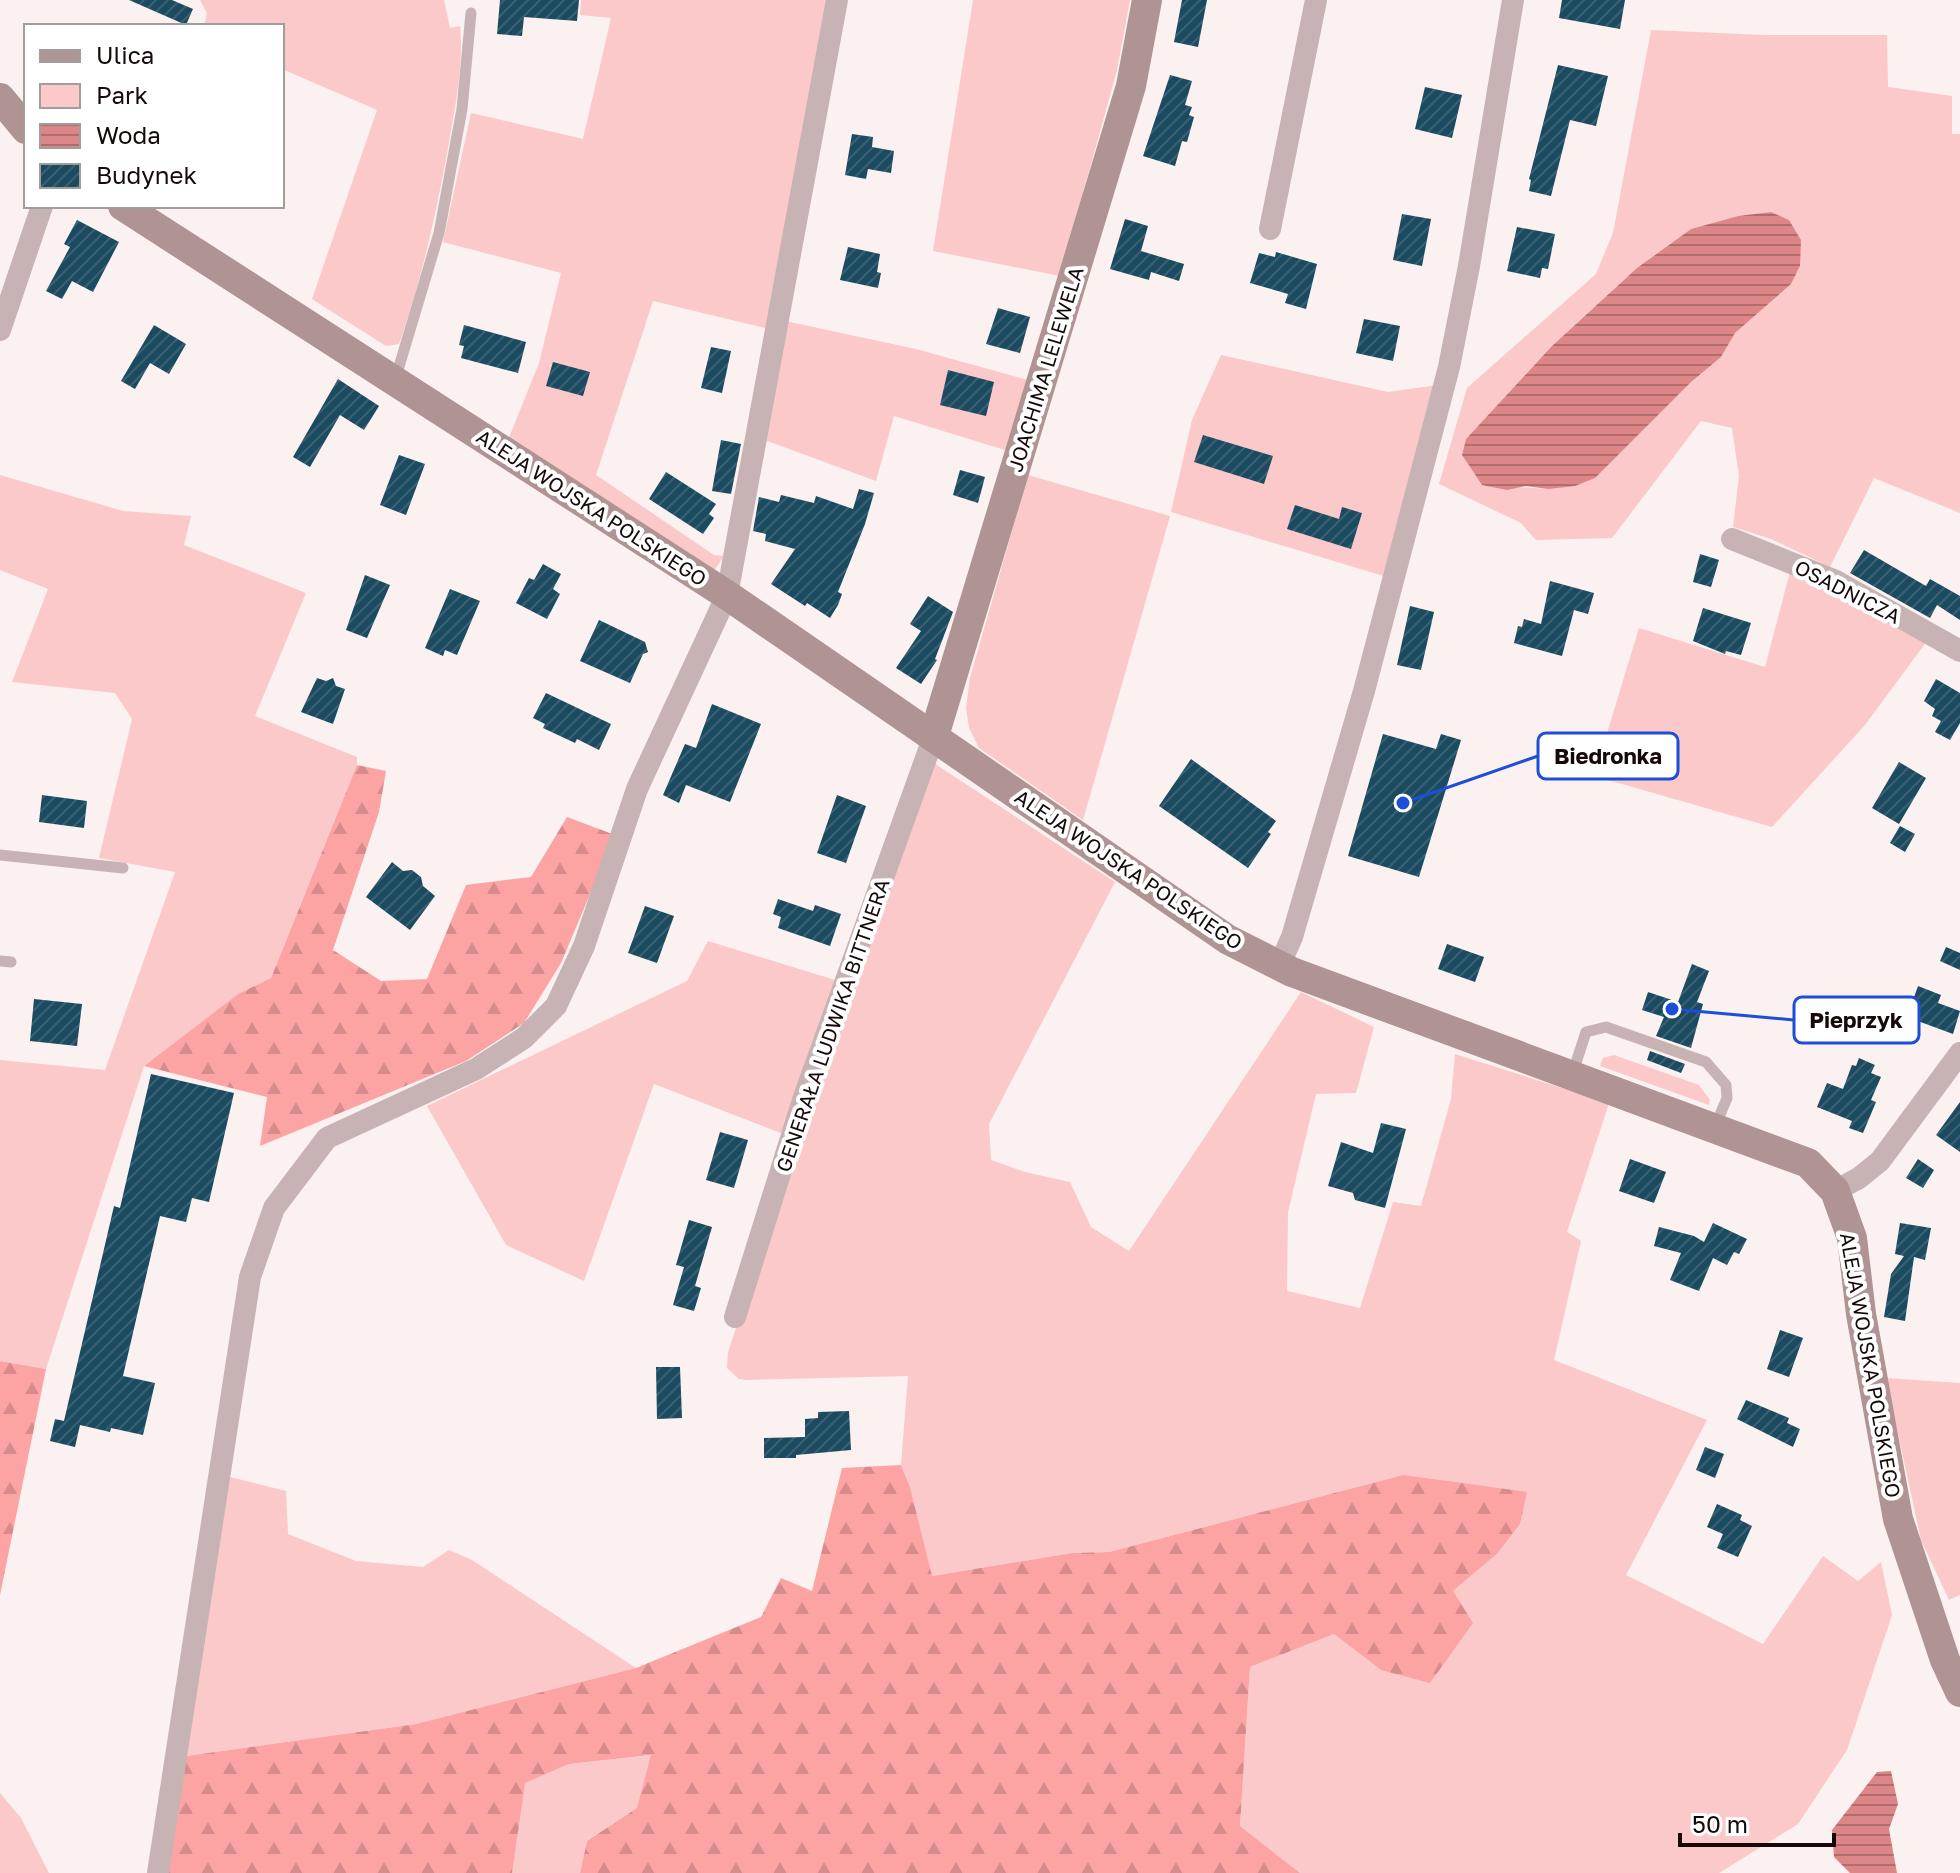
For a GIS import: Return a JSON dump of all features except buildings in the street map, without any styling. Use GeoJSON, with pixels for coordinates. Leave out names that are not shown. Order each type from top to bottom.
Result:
{"type":"FeatureCollection","features":[{"type":"Feature","properties":{"kind":"street"},"geometry":{"type":"LineString","coordinates":[[158,1873],[250,1277],[274,1208],[327,1138],[476,1069],[524,1038],[556,1006],[584,946],[637,789],[727,595],[837,0]]}},
{"type":"Feature","properties":{"kind":"street","name":"JOACHIMA LELEWELA"},"geometry":{"type":"LineString","coordinates":[[934,736],[1131,86],[1147,0]]}},
{"type":"Feature","properties":{"kind":"street"},"geometry":{"type":"LineString","coordinates":[[1270,229],[1316,0]]}},
{"type":"Feature","properties":{"kind":"street"},"geometry":{"type":"LineString","coordinates":[[1279,966],[1292,937],[1364,691],[1449,367],[1513,0]]}},
{"type":"Feature","properties":{"kind":"street"},"geometry":{"type":"LineString","coordinates":[[0,98],[24,127]]}},
{"type":"Feature","properties":{"kind":"street"},"geometry":{"type":"LineString","coordinates":[[0,330],[41,208]]}},
{"type":"Feature","properties":{"kind":"street","name":"ALEJA WOJSKA POLSKIEGO"},"geometry":{"type":"LineString","coordinates":[[126,208],[727,595],[1227,939],[1279,966],[1808,1163],[1835,1191],[1852,1238],[1861,1314],[1898,1519],[1945,1660],[1960,1692]]}},
{"type":"Feature","properties":{"kind":"street","name":"OSADNICZA"},"geometry":{"type":"LineString","coordinates":[[1732,539],[1836,581],[1960,651]]}},
{"type":"Feature","properties":{"kind":"street","name":"GENERAŁA LUDWIKA BITTNERA"},"geometry":{"type":"LineString","coordinates":[[735,1317],[804,1097],[934,736]]}},
{"type":"Feature","properties":{"kind":"street"},"geometry":{"type":"LineString","coordinates":[[1835,1191],[1859,1178],[1880,1161],[1960,1053]]}},
{"type":"Feature","properties":{"kind":"lane"},"geometry":{"type":"LineString","coordinates":[[395,381],[439,233],[462,109],[471,13]]}},
{"type":"Feature","properties":{"kind":"lane"},"geometry":{"type":"LineString","coordinates":[[0,855],[123,868]]}},
{"type":"Feature","properties":{"kind":"lane"},"geometry":{"type":"LineString","coordinates":[[1572,1076],[1586,1032],[1606,1027],[1706,1062],[1726,1085],[1727,1098],[1715,1129]]}},
{"type":"Feature","properties":{"kind":"green space"},"geometry":{"type":"Polygon","coordinates":[[[200,0],[444,0],[450,28],[460,26],[455,106],[438,202],[399,344],[386,346],[312,299],[377,110],[284,70],[284,24],[204,24],[207,13],[200,0]]]}},
{"type":"Feature","properties":{"kind":"green space"},"geometry":{"type":"Polygon","coordinates":[[[581,0],[827,0],[769,329],[653,301],[596,475],[714,555],[724,556],[711,575],[508,440],[539,363],[561,273],[443,242],[471,113],[583,139],[611,18],[580,15],[581,0]]]}},
{"type":"Feature","properties":{"kind":"green space"},"geometry":{"type":"Polygon","coordinates":[[[973,0],[1130,0],[1117,70],[1060,276],[933,251],[973,0]]]}},
{"type":"Feature","properties":{"kind":"green space"},"geometry":{"type":"Polygon","coordinates":[[[1651,30],[1764,35],[1887,35],[1888,87],[1952,96],[1952,134],[1960,134],[1960,513],[1874,478],[1830,567],[1771,539],[1733,527],[1739,476],[1732,428],[1701,421],[1612,538],[1536,540],[1521,523],[1439,484],[1467,388],[1596,274],[1613,233],[1651,30]],[[1771,212],[1738,216],[1691,229],[1637,268],[1552,346],[1466,439],[1462,455],[1482,485],[1548,489],[1721,357],[1735,333],[1791,284],[1800,266],[1789,220],[1771,212]]]}},
{"type":"Feature","properties":{"kind":"green space"},"geometry":{"type":"Polygon","coordinates":[[[785,321],[916,349],[1028,380],[1005,450],[894,416],[876,481],[762,439],[785,321]]]}},
{"type":"Feature","properties":{"kind":"green space"},"geometry":{"type":"Polygon","coordinates":[[[1221,355],[1388,392],[1438,385],[1387,577],[1171,512],[1192,420],[1221,355]]]}},
{"type":"Feature","properties":{"kind":"green space"},"geometry":{"type":"Polygon","coordinates":[[[0,475],[123,511],[191,516],[184,545],[306,593],[255,716],[357,757],[357,765],[271,978],[238,994],[144,1066],[46,1369],[0,1361],[0,1060],[105,1070],[175,872],[99,858],[132,719],[115,693],[12,682],[48,589],[0,570],[0,475]]]}},
{"type":"Feature","properties":{"kind":"green space"},"geometry":{"type":"Polygon","coordinates":[[[1028,475],[1170,516],[1083,820],[979,748],[969,728],[966,708],[970,678],[1028,475]]]}},
{"type":"Feature","properties":{"kind":"green space"},"geometry":{"type":"Polygon","coordinates":[[[1792,564],[1927,641],[1865,725],[1772,827],[1594,776],[1639,628],[1765,667],[1792,564]]]}},
{"type":"Feature","properties":{"kind":"green space"},"geometry":{"type":"Polygon","coordinates":[[[926,758],[1115,882],[989,1124],[991,1160],[1025,1172],[1070,1182],[1091,1227],[1129,1251],[1301,992],[1374,1027],[1356,1093],[1316,1094],[1288,1212],[1287,1291],[1360,1308],[1393,1202],[1421,1206],[1451,1099],[1455,1054],[1609,1103],[1567,1232],[1581,1241],[1554,1360],[1707,1420],[1626,1575],[1763,1644],[1823,1556],[1858,1581],[1881,1562],[1892,1615],[1847,1750],[1798,1824],[1719,1873],[1300,1873],[1240,1826],[1250,1667],[1334,1634],[1381,1670],[1453,1591],[1498,1553],[1520,1524],[1403,1475],[1109,1552],[1072,1553],[931,1576],[910,1487],[901,1465],[908,1376],[745,1380],[739,1379],[727,1368],[728,1352],[926,758]]]}},
{"type":"Feature","properties":{"kind":"green space"},"geometry":{"type":"Polygon","coordinates":[[[357,765],[386,771],[379,812],[333,950],[381,981],[427,979],[466,885],[531,877],[567,817],[615,835],[561,963],[524,1023],[466,1061],[260,1146],[267,1097],[144,1066],[238,994],[271,978],[357,765]]]}},
{"type":"Feature","properties":{"kind":"green space"},"geometry":{"type":"Polygon","coordinates":[[[708,941],[835,980],[786,1135],[654,1084],[584,1281],[506,1245],[427,1106],[687,981],[708,941]]]}},
{"type":"Feature","properties":{"kind":"green space"},"geometry":{"type":"Polygon","coordinates":[[[1614,1055],[1699,1085],[1710,1100],[1709,1105],[1600,1066],[1603,1058],[1614,1055]]]}},
{"type":"Feature","properties":{"kind":"green space"},"geometry":{"type":"Polygon","coordinates":[[[0,1361],[46,1369],[0,1595],[0,1361]]]}},
{"type":"Feature","properties":{"kind":"green space"},"geometry":{"type":"Polygon","coordinates":[[[1886,1378],[1960,1383],[1960,1595],[1949,1600],[1921,1540],[1886,1378]]]}},
{"type":"Feature","properties":{"kind":"green space"},"geometry":{"type":"Polygon","coordinates":[[[901,1465],[910,1487],[932,1576],[1072,1553],[1109,1552],[1403,1475],[1527,1492],[1520,1524],[1498,1553],[1453,1591],[1473,1623],[1430,1683],[1381,1670],[1334,1634],[1250,1667],[1240,1826],[1300,1873],[580,1873],[587,1841],[637,1808],[651,1755],[569,1764],[525,1783],[512,1873],[168,1873],[186,1756],[416,1724],[636,1668],[761,1617],[781,1578],[812,1591],[842,1468],[901,1465]]]}},
{"type":"Feature","properties":{"kind":"green space"},"geometry":{"type":"Polygon","coordinates":[[[230,1477],[286,1491],[288,1534],[356,1561],[423,1567],[449,1550],[472,1560],[636,1668],[416,1724],[186,1756],[230,1477]]]}},
{"type":"Feature","properties":{"kind":"green space"},"geometry":{"type":"Polygon","coordinates":[[[652,1755],[637,1808],[587,1841],[580,1873],[512,1873],[524,1783],[569,1764],[652,1755]]]}},
{"type":"Feature","properties":{"kind":"green space"},"geometry":{"type":"Polygon","coordinates":[[[0,1793],[21,1818],[49,1873],[0,1873],[0,1793]]]}},
{"type":"Feature","properties":{"kind":"water"},"geometry":{"type":"Polygon","coordinates":[[[1771,212],[1789,220],[1801,240],[1800,266],[1791,284],[1735,333],[1721,357],[1691,382],[1595,478],[1575,486],[1548,489],[1526,486],[1507,490],[1482,485],[1462,455],[1466,439],[1552,346],[1637,268],[1691,229],[1738,216],[1771,212]]]}},
{"type":"Feature","properties":{"kind":"water"},"geometry":{"type":"Polygon","coordinates":[[[1891,1771],[1898,1804],[1889,1829],[1897,1873],[1850,1873],[1834,1857],[1832,1830],[1877,1772],[1891,1771]]]}},
{"type":"Feature","properties":{"kind":"place","name":"Biedronka"},"geometry":{"type":"Point","coordinates":[1403,803]}},
{"type":"Feature","properties":{"kind":"place","name":"Pieprzyk"},"geometry":{"type":"Point","coordinates":[1672,1009]}}]}
